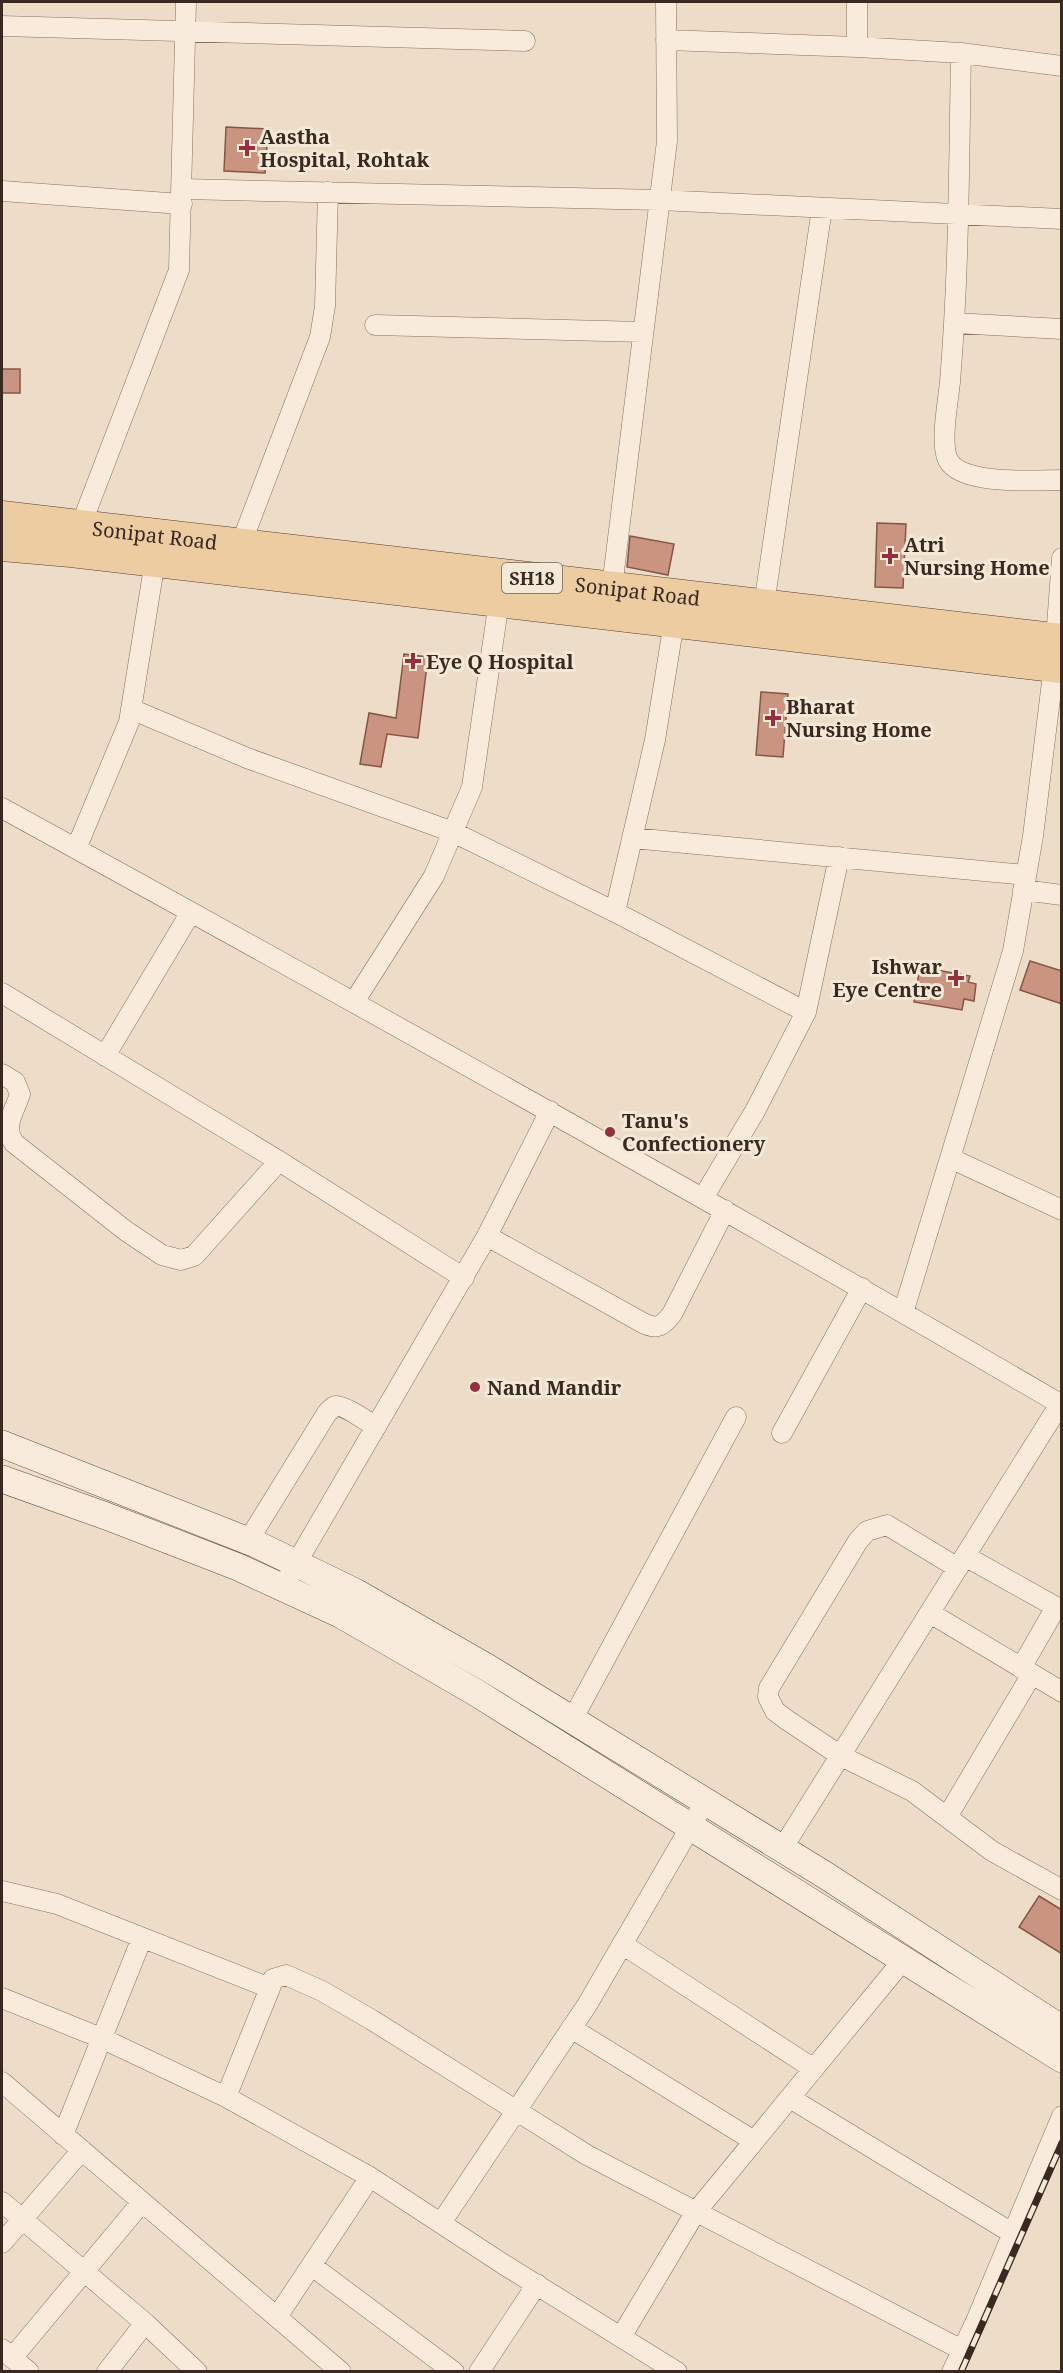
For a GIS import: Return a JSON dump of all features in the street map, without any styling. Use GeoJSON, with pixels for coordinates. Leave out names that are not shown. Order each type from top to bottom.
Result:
{"type":"FeatureCollection","features":[{"type":"Feature","properties":{"kind":"main road","name":"Sonipat Road"},"geometry":{"type":"LineString","coordinates":[[2,516],[764,605],[1058,653]]}},
{"type":"Feature","properties":{"kind":"main road","name":"Sonipat Road"},"geometry":{"type":"LineString","coordinates":[[2,545],[674,622],[1058,653]]}},
{"type":"Feature","properties":{"kind":"main road"},"geometry":{"type":"LineString","coordinates":[[2,1444],[248,1541],[355,1592],[572,1720],[782,1849],[1062,2029]]}},
{"type":"Feature","properties":{"kind":"main road"},"geometry":{"type":"LineString","coordinates":[[2,1479],[238,1567],[340,1614],[475,1692],[1062,2059]]}},
{"type":"Feature","properties":{"kind":"main road"},"geometry":{"type":"LineString","coordinates":[[406,1652],[421,1630]]}},
{"type":"Feature","properties":{"kind":"street"},"geometry":{"type":"LineString","coordinates":[[81,525],[179,270],[186,2]]}},
{"type":"Feature","properties":{"kind":"street"},"geometry":{"type":"LineString","coordinates":[[612,587],[667,141],[666,2]]}},
{"type":"Feature","properties":{"kind":"street"},"geometry":{"type":"LineString","coordinates":[[857,46],[858,2]]}},
{"type":"Feature","properties":{"kind":"street"},"geometry":{"type":"LineString","coordinates":[[2,27],[525,41]]}},
{"type":"Feature","properties":{"kind":"street"},"geometry":{"type":"LineString","coordinates":[[666,40],[857,46],[961,53],[1062,66]]}},
{"type":"Feature","properties":{"kind":"street"},"geometry":{"type":"LineString","coordinates":[[961,53],[955,323],[945,437],[948,459],[955,468],[982,478],[1062,480]]}},
{"type":"Feature","properties":{"kind":"street"},"geometry":{"type":"LineString","coordinates":[[2,191],[182,196],[327,192],[659,200],[1062,219]]}},
{"type":"Feature","properties":{"kind":"street"},"geometry":{"type":"LineString","coordinates":[[241,543],[320,337],[325,306],[327,192]]}},
{"type":"Feature","properties":{"kind":"street"},"geometry":{"type":"LineString","coordinates":[[764,605],[822,208]]}},
{"type":"Feature","properties":{"kind":"street"},"geometry":{"type":"LineString","coordinates":[[955,323],[1062,330]]}},
{"type":"Feature","properties":{"kind":"street"},"geometry":{"type":"LineString","coordinates":[[375,326],[643,332]]}},
{"type":"Feature","properties":{"kind":"street"},"geometry":{"type":"LineString","coordinates":[[903,1312],[1013,951],[1058,653],[1062,558]]}},
{"type":"Feature","properties":{"kind":"street"},"geometry":{"type":"LineString","coordinates":[[76,849],[129,723],[155,561]]}},
{"type":"Feature","properties":{"kind":"street"},"geometry":{"type":"LineString","coordinates":[[354,1002],[434,876],[472,787],[499,601]]}},
{"type":"Feature","properties":{"kind":"street"},"geometry":{"type":"LineString","coordinates":[[615,912],[655,740],[674,622]]}},
{"type":"Feature","properties":{"kind":"street"},"geometry":{"type":"LineString","coordinates":[[131,709],[247,758],[453,832],[615,912],[806,1012]]}},
{"type":"Feature","properties":{"kind":"street"},"geometry":{"type":"LineString","coordinates":[[2,808],[550,1111],[1061,1404],[782,1849]]}},
{"type":"Feature","properties":{"kind":"street"},"geometry":{"type":"LineString","coordinates":[[632,838],[839,857],[1025,883],[1062,895]]}},
{"type":"Feature","properties":{"kind":"street"},"geometry":{"type":"LineString","coordinates":[[704,1198],[755,1111],[806,1012],[839,857]]}},
{"type":"Feature","properties":{"kind":"street"},"geometry":{"type":"LineString","coordinates":[[105,1056],[191,912]]}},
{"type":"Feature","properties":{"kind":"street"},"geometry":{"type":"LineString","coordinates":[[2,993],[279,1161],[464,1278]]}},
{"type":"Feature","properties":{"kind":"street"},"geometry":{"type":"LineString","coordinates":[[2,1074],[15,1082],[20,1094],[8,1124],[10,1137],[14,1143],[126,1231],[162,1255],[171,1258],[181,1260],[194,1256],[279,1161]]}},
{"type":"Feature","properties":{"kind":"street"},"geometry":{"type":"LineString","coordinates":[[282,1587],[464,1278],[550,1111]]}},
{"type":"Feature","properties":{"kind":"street"},"geometry":{"type":"LineString","coordinates":[[950,1158],[1062,1210]]}},
{"type":"Feature","properties":{"kind":"street"},"geometry":{"type":"LineString","coordinates":[[487,1236],[643,1323],[656,1328],[664,1325],[672,1314],[725,1210]]}},
{"type":"Feature","properties":{"kind":"street"},"geometry":{"type":"LineString","coordinates":[[782,1433],[862,1288]]}},
{"type":"Feature","properties":{"kind":"street"},"geometry":{"type":"LineString","coordinates":[[248,1541],[327,1413],[338,1406],[376,1427]]}},
{"type":"Feature","properties":{"kind":"street"},"geometry":{"type":"LineString","coordinates":[[572,1720],[736,1417]]}},
{"type":"Feature","properties":{"kind":"street"},"geometry":{"type":"LineString","coordinates":[[947,1817],[1026,1671],[1056,1607],[887,1525],[867,1531],[858,1541],[769,1688],[768,1697],[775,1711],[841,1756],[912,1791],[992,1851],[1062,1890]]}},
{"type":"Feature","properties":{"kind":"street"},"geometry":{"type":"LineString","coordinates":[[930,1613],[1062,1692]]}},
{"type":"Feature","properties":{"kind":"street"},"geometry":{"type":"LineString","coordinates":[[441,2223],[571,2028],[705,1802]]}},
{"type":"Feature","properties":{"kind":"street"},"geometry":{"type":"LineString","coordinates":[[2,1891],[57,1904],[270,1988]]}},
{"type":"Feature","properties":{"kind":"street"},"geometry":{"type":"LineString","coordinates":[[63,2135],[142,1938]]}},
{"type":"Feature","properties":{"kind":"street"},"geometry":{"type":"LineString","coordinates":[[622,1944],[814,2069]]}},
{"type":"Feature","properties":{"kind":"street"},"geometry":{"type":"LineString","coordinates":[[621,2337],[695,2213],[904,1959]]}},
{"type":"Feature","properties":{"kind":"street"},"geometry":{"type":"LineString","coordinates":[[226,2097],[273,1979],[286,1975],[322,1991],[372,2020],[587,2156],[962,2350]]}},
{"type":"Feature","properties":{"kind":"street"},"geometry":{"type":"LineString","coordinates":[[2,1998],[101,2038],[226,2097],[370,2177],[621,2337],[654,2365],[677,2372]]}},
{"type":"Feature","properties":{"kind":"street"},"geometry":{"type":"LineString","coordinates":[[571,2028],[754,2141]]}},
{"type":"Feature","properties":{"kind":"street"},"geometry":{"type":"LineString","coordinates":[[2,2082],[341,2372]]}},
{"type":"Feature","properties":{"kind":"street"},"geometry":{"type":"LineString","coordinates":[[790,2098],[1012,2233]]}},
{"type":"Feature","properties":{"kind":"street"},"geometry":{"type":"LineString","coordinates":[[952,2372],[1062,2116]]}},
{"type":"Feature","properties":{"kind":"street"},"geometry":{"type":"LineString","coordinates":[[2,2243],[21,2218],[82,2150]]}},
{"type":"Feature","properties":{"kind":"street"},"geometry":{"type":"LineString","coordinates":[[277,2317],[370,2177]]}},
{"type":"Feature","properties":{"kind":"street"},"geometry":{"type":"LineString","coordinates":[[2,2202],[145,2323],[197,2372]]}},
{"type":"Feature","properties":{"kind":"street"},"geometry":{"type":"LineString","coordinates":[[29,2372],[7,2354],[142,2202]]}},
{"type":"Feature","properties":{"kind":"street"},"geometry":{"type":"LineString","coordinates":[[312,2266],[454,2372]]}},
{"type":"Feature","properties":{"kind":"street"},"geometry":{"type":"LineString","coordinates":[[479,2372],[537,2284]]}},
{"type":"Feature","properties":{"kind":"street"},"geometry":{"type":"LineString","coordinates":[[107,2372],[145,2323]]}},
{"type":"Feature","properties":{"kind":"building"},"geometry":{"type":"Polygon","coordinates":[[[226,127],[268,129],[265,173],[224,171],[226,127]]]}},
{"type":"Feature","properties":{"kind":"building"},"geometry":{"type":"Polygon","coordinates":[[[2,369],[20,369],[20,393],[2,393],[2,369]]]}},
{"type":"Feature","properties":{"kind":"building"},"geometry":{"type":"Polygon","coordinates":[[[877,523],[906,524],[903,588],[875,587],[877,523]]]}},
{"type":"Feature","properties":{"kind":"building"},"geometry":{"type":"Polygon","coordinates":[[[630,536],[674,544],[668,575],[627,567],[630,536]]]}},
{"type":"Feature","properties":{"kind":"building"},"geometry":{"type":"Polygon","coordinates":[[[404,654],[428,657],[418,738],[387,734],[381,767],[360,764],[369,713],[396,718],[404,654]]]}},
{"type":"Feature","properties":{"kind":"building"},"geometry":{"type":"Polygon","coordinates":[[[761,692],[788,694],[783,757],[756,755],[761,692]]]}},
{"type":"Feature","properties":{"kind":"building"},"geometry":{"type":"Polygon","coordinates":[[[1030,961],[1062,971],[1062,1004],[1020,990],[1030,961]]]}},
{"type":"Feature","properties":{"kind":"building"},"geometry":{"type":"Polygon","coordinates":[[[920,967],[970,976],[968,982],[976,984],[974,1001],[964,999],[962,1010],[914,1002],[920,967]]]}},
{"type":"Feature","properties":{"kind":"building"},"geometry":{"type":"Polygon","coordinates":[[[1039,1896],[1062,1910],[1062,1954],[1019,1927],[1039,1896]]]}},
{"type":"Feature","properties":{"kind":"railway"},"geometry":{"type":"LineString","coordinates":[[961,2372],[1062,2143]]}},
{"type":"Feature","properties":{"kind":"place","name":"Aastha Hospital, Rohtak"},"geometry":{"type":"Point","coordinates":[247,148]}},
{"type":"Feature","properties":{"kind":"place","name":"Atri Nursing Home"},"geometry":{"type":"Point","coordinates":[890,556]}},
{"type":"Feature","properties":{"kind":"place","name":"Eye Q Hospital"},"geometry":{"type":"Point","coordinates":[413,661]}},
{"type":"Feature","properties":{"kind":"place","name":"Bharat Nursing Home"},"geometry":{"type":"Point","coordinates":[773,718]}},
{"type":"Feature","properties":{"kind":"place","name":"Ishwar Eye Centre"},"geometry":{"type":"Point","coordinates":[956,978]}},
{"type":"Feature","properties":{"kind":"place","name":"Tanu's Confectionery"},"geometry":{"type":"Point","coordinates":[610,1132]}},
{"type":"Feature","properties":{"kind":"place","name":"Nand Mandir"},"geometry":{"type":"Point","coordinates":[475,1387]}}]}
